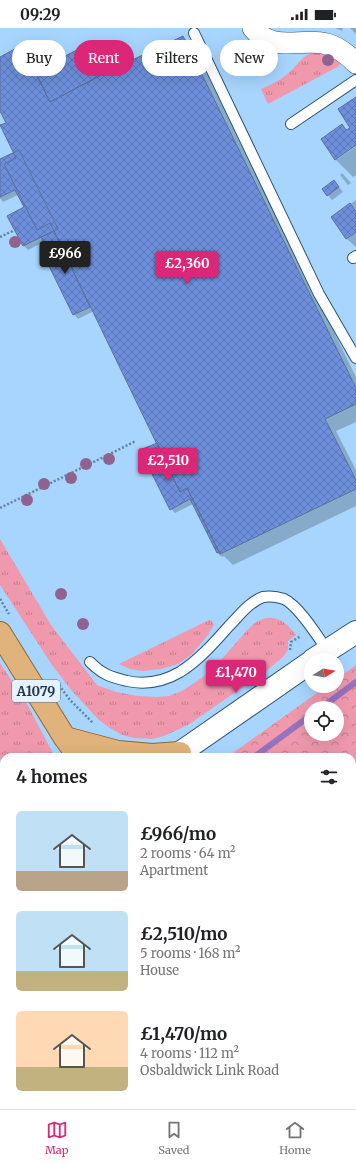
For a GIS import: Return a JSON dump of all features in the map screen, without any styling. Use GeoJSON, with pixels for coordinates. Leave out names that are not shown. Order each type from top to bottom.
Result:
{"type":"FeatureCollection","features":[{"type":"Feature","properties":{"kind":"main road","name":"A1079"},"geometry":{"type":"LineString","coordinates":[[5,624],[67,747]]}},
{"type":"Feature","properties":{"kind":"main road"},"geometry":{"type":"LineString","coordinates":[[67,747],[129,753]]}},
{"type":"Feature","properties":{"kind":"street"},"geometry":{"type":"LineString","coordinates":[[253,28],[269,40],[279,43],[326,44],[336,47],[356,63]]}},
{"type":"Feature","properties":{"kind":"street"},"geometry":{"type":"LineString","coordinates":[[323,653],[356,632]]}},
{"type":"Feature","properties":{"kind":"street"},"geometry":{"type":"LineString","coordinates":[[181,753],[304,666]]}},
{"type":"Feature","properties":{"kind":"lane"},"geometry":{"type":"LineString","coordinates":[[194,33],[320,294],[356,358]]}},
{"type":"Feature","properties":{"kind":"lane"},"geometry":{"type":"LineString","coordinates":[[291,124],[356,80]]}},
{"type":"Feature","properties":{"kind":"lane"},"geometry":{"type":"LineString","coordinates":[[90,662],[100,672],[117,678],[140,683],[153,682],[168,678],[180,672],[203,654],[243,612],[253,603],[264,597],[277,597],[286,600],[297,610],[309,624],[316,653]]}},
{"type":"Feature","properties":{"kind":"path"},"geometry":{"type":"LineString","coordinates":[[0,237],[19,228]]}},
{"type":"Feature","properties":{"kind":"path"},"geometry":{"type":"LineString","coordinates":[[0,508],[136,441]]}},
{"type":"Feature","properties":{"kind":"path"},"geometry":{"type":"LineString","coordinates":[[0,599],[5,624]]}},
{"type":"Feature","properties":{"kind":"path"},"geometry":{"type":"LineString","coordinates":[[56,681],[70,700],[94,724]]}},
{"type":"Feature","properties":{"kind":"green space"},"geometry":{"type":"Polygon","coordinates":[[[318,51],[338,57],[340,63],[339,66],[268,104],[261,89],[280,79],[291,71],[307,55],[318,51]]]}},
{"type":"Feature","properties":{"kind":"green space"},"geometry":{"type":"Polygon","coordinates":[[[0,539],[51,625],[97,685],[116,692],[138,696],[156,697],[169,696],[182,691],[213,669],[250,627],[263,619],[274,618],[280,620],[296,635],[288,641],[288,650],[283,657],[266,671],[188,725],[164,736],[152,739],[134,738],[122,735],[99,720],[72,691],[52,665],[0,585],[0,539]]]}},
{"type":"Feature","properties":{"kind":"green space"},"geometry":{"type":"Polygon","coordinates":[[[211,620],[214,625],[207,636],[192,654],[178,664],[161,669],[143,671],[130,669],[119,664],[211,620]]]}},
{"type":"Feature","properties":{"kind":"green space"},"geometry":{"type":"Polygon","coordinates":[[[0,663],[27,704],[53,753],[0,753],[0,663]]]}},
{"type":"Feature","properties":{"kind":"green space"},"geometry":{"type":"Polygon","coordinates":[[[356,665],[356,753],[233,753],[304,702],[304,741],[344,741],[344,701],[306,701],[317,693],[344,693],[344,674],[356,665]]]}},
{"type":"Feature","properties":{"kind":"building"},"geometry":{"type":"Polygon","coordinates":[[[183,36],[185,40],[175,40],[183,36]]]}},
{"type":"Feature","properties":{"kind":"building"},"geometry":{"type":"Polygon","coordinates":[[[12,50],[12,76],[37,76],[50,102],[99,76],[134,76],[134,59],[142,55],[142,76],[203,76],[356,388],[356,404],[325,419],[356,480],[356,489],[220,554],[187,488],[180,492],[50,223],[37,230],[4,164],[16,158],[0,125],[6,123],[0,111],[0,57],[12,50]]]}},
{"type":"Feature","properties":{"kind":"building"},"geometry":{"type":"Polygon","coordinates":[[[74,52],[74,76],[99,76],[50,102],[37,76],[66,76],[66,56],[74,52]]]}},
{"type":"Feature","properties":{"kind":"building"},"geometry":{"type":"Polygon","coordinates":[[[356,97],[356,145],[335,160],[321,139],[342,124],[346,130],[350,128],[338,109],[356,97]]]}},
{"type":"Feature","properties":{"kind":"building"},"geometry":{"type":"Polygon","coordinates":[[[19,150],[58,229],[23,246],[7,216],[24,207],[15,190],[0,197],[0,159],[19,150]]]}},
{"type":"Feature","properties":{"kind":"building"},"geometry":{"type":"Polygon","coordinates":[[[334,180],[339,187],[327,196],[322,189],[334,180]]]}},
{"type":"Feature","properties":{"kind":"building"},"geometry":{"type":"Polygon","coordinates":[[[350,203],[356,212],[356,232],[346,239],[331,217],[350,203]]]}},
{"type":"Feature","properties":{"kind":"building"},"geometry":{"type":"Polygon","coordinates":[[[54,231],[90,307],[73,315],[48,264],[53,262],[41,237],[54,231]]]}},
{"type":"Feature","properties":{"kind":"building"},"geometry":{"type":"Polygon","coordinates":[[[157,443],[180,492],[187,488],[219,552],[217,553],[190,499],[170,510],[140,450],[157,443]]]}},
{"type":"Feature","properties":{"kind":"waterway"},"geometry":{"type":"LineString","coordinates":[[330,701],[356,682]]}},
{"type":"Feature","properties":{"kind":"waterway"},"geometry":{"type":"LineString","coordinates":[[259,753],[304,720]]}}]}
